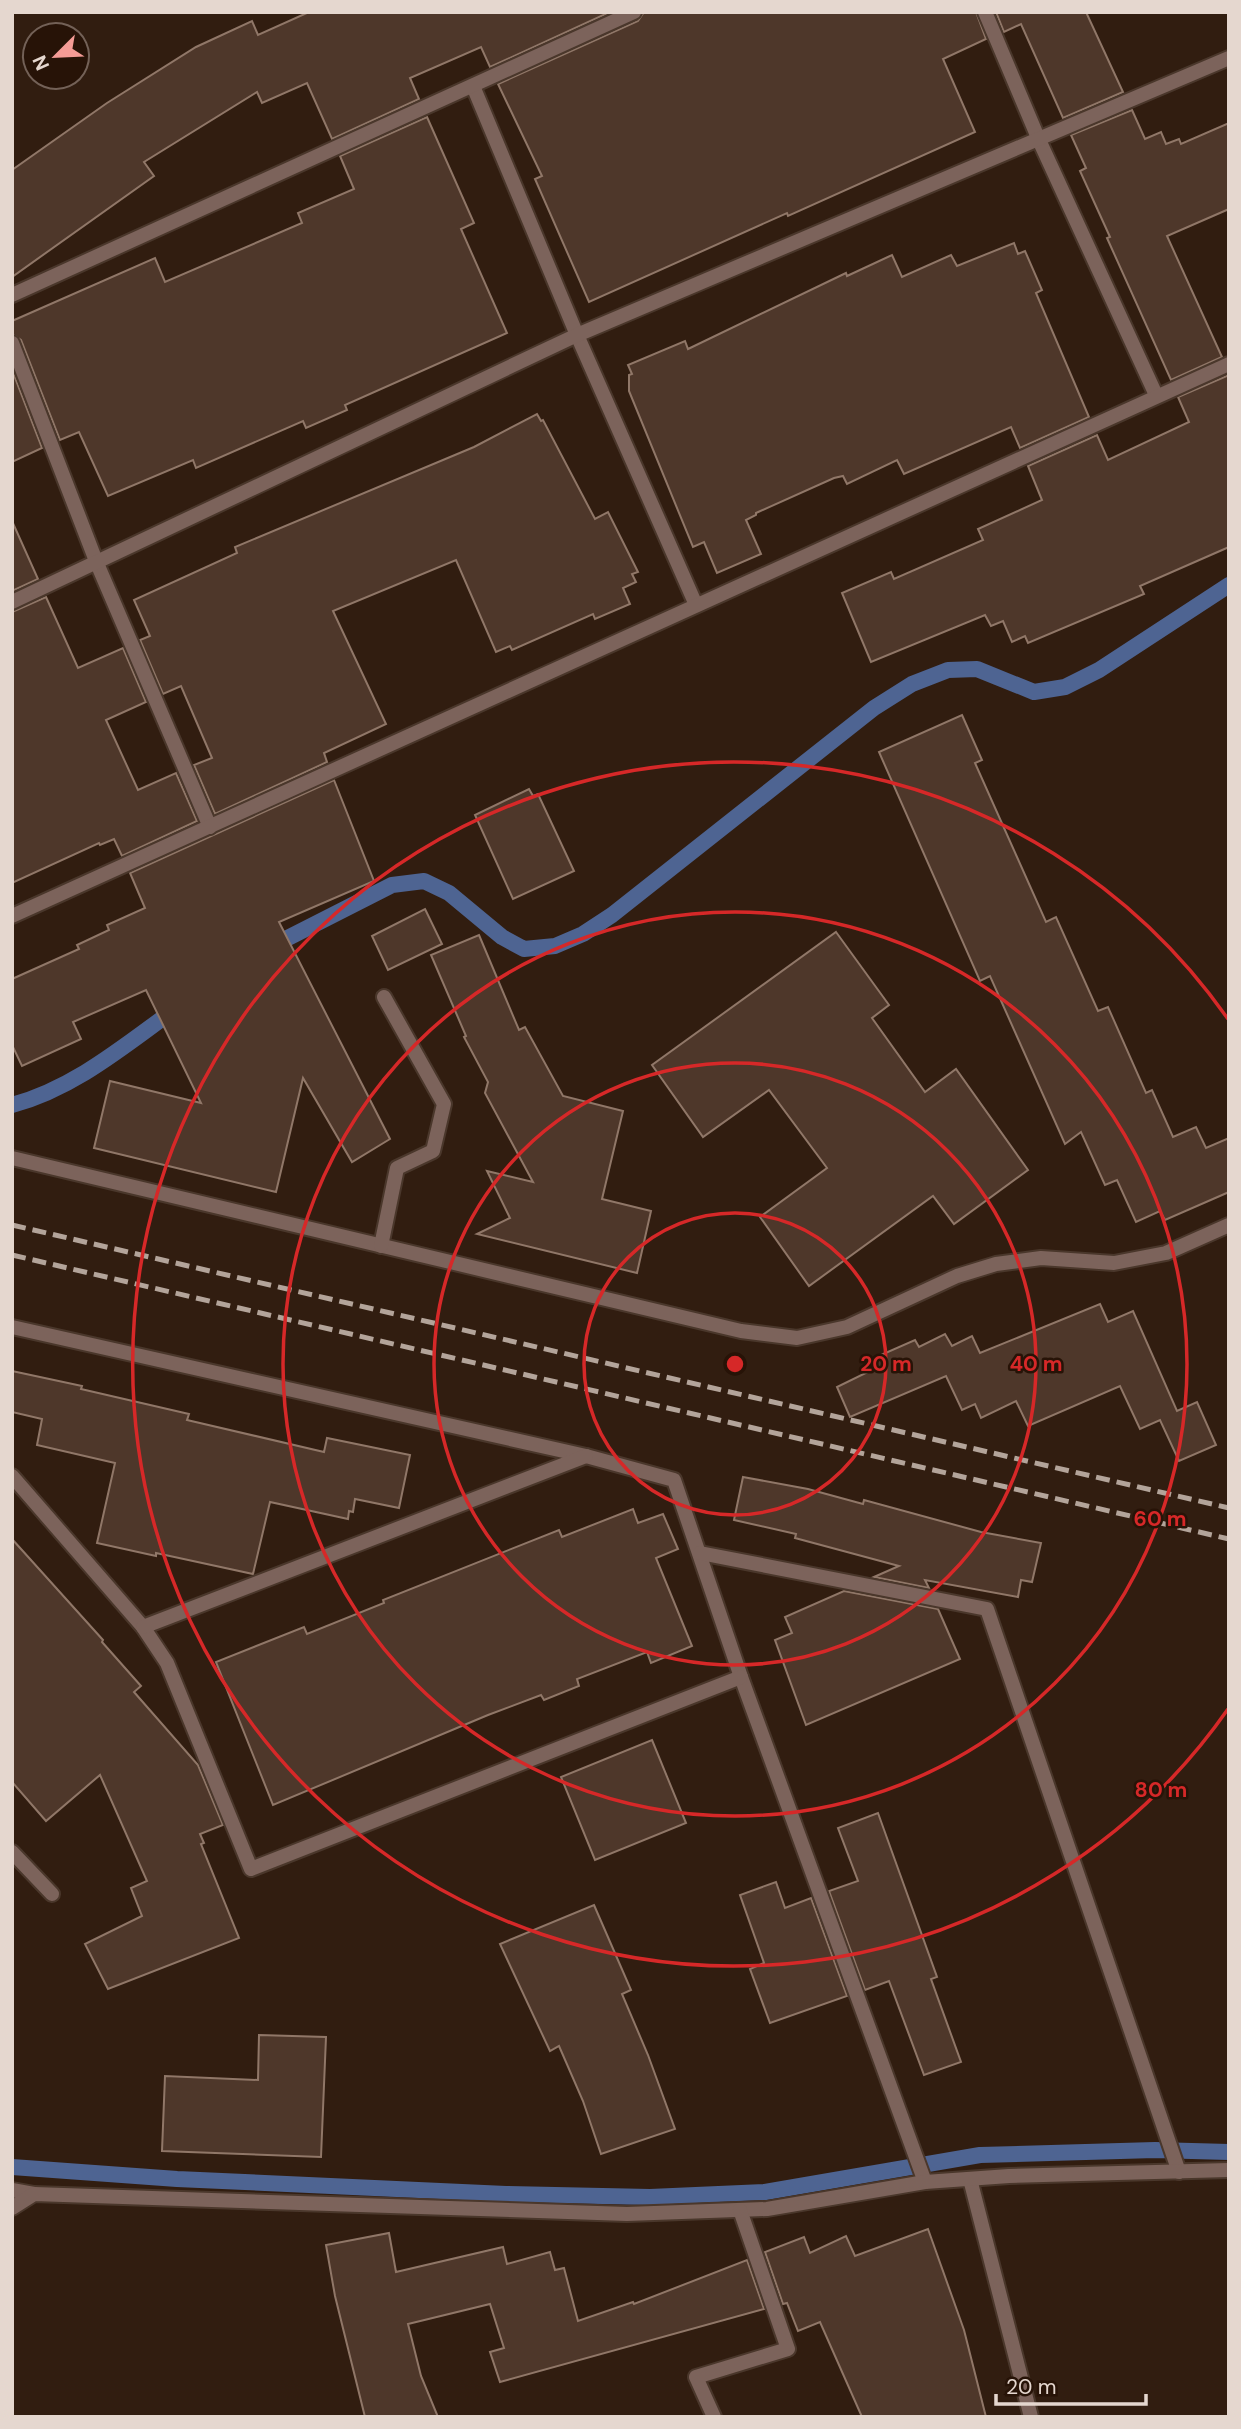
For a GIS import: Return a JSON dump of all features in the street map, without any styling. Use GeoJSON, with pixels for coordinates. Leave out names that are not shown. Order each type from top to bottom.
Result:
{"type":"FeatureCollection","features":[{"type":"Feature","properties":{"kind":"street"},"geometry":{"type":"LineString","coordinates":[[12,295],[634,12]]}},
{"type":"Feature","properties":{"kind":"street"},"geometry":{"type":"LineString","coordinates":[[985,12],[1039,140],[1156,396]]}},
{"type":"Feature","properties":{"kind":"street"},"geometry":{"type":"LineString","coordinates":[[12,602],[577,335],[1229,58]]}},
{"type":"Feature","properties":{"kind":"street"},"geometry":{"type":"LineString","coordinates":[[473,86],[577,335],[696,605]]}},
{"type":"Feature","properties":{"kind":"street"},"geometry":{"type":"LineString","coordinates":[[12,344],[96,561],[209,827]]}},
{"type":"Feature","properties":{"kind":"street"},"geometry":{"type":"LineString","coordinates":[[12,916],[1229,364]]}},
{"type":"Feature","properties":{"kind":"street"},"geometry":{"type":"LineString","coordinates":[[381,1246],[397,1168],[433,1151],[444,1104],[384,997]]}},
{"type":"Feature","properties":{"kind":"street"},"geometry":{"type":"LineString","coordinates":[[12,1158],[741,1331],[797,1338],[847,1327],[957,1276],[996,1264],[1041,1258],[1114,1263],[1166,1253],[1229,1225]]}},
{"type":"Feature","properties":{"kind":"street"},"geometry":{"type":"LineString","coordinates":[[12,1327],[586,1456],[674,1480],[741,1677],[922,2171]]}},
{"type":"Feature","properties":{"kind":"street"},"geometry":{"type":"LineString","coordinates":[[144,1627],[586,1456]]}},
{"type":"Feature","properties":{"kind":"street"},"geometry":{"type":"LineString","coordinates":[[12,1476],[144,1627],[167,1663],[251,1869],[741,1677]]}},
{"type":"Feature","properties":{"kind":"street"},"geometry":{"type":"LineString","coordinates":[[700,1553],[986,1609],[1176,2165]]}},
{"type":"Feature","properties":{"kind":"street"},"geometry":{"type":"LineString","coordinates":[[12,1852],[52,1894]]}},
{"type":"Feature","properties":{"kind":"street"},"geometry":{"type":"LineString","coordinates":[[12,2190],[34,2194],[627,2214],[767,2209],[922,2171],[970,2179],[1176,2165],[1229,2171]]}},
{"type":"Feature","properties":{"kind":"street"},"geometry":{"type":"LineString","coordinates":[[970,2179],[1031,2417]]}},
{"type":"Feature","properties":{"kind":"street"},"geometry":{"type":"LineString","coordinates":[[12,2208],[34,2194]]}},
{"type":"Feature","properties":{"kind":"street"},"geometry":{"type":"LineString","coordinates":[[714,2417],[696,2377],[788,2349],[740,2210]]}},
{"type":"Feature","properties":{"kind":"building"},"geometry":{"type":"Polygon","coordinates":[[[309,12],[610,12],[490,67],[481,47],[410,78],[419,99],[332,139],[307,83],[262,103],[257,92],[144,162],[154,176],[12,277],[12,170],[107,103],[196,47],[252,21],[258,35],[309,12]]]}},
{"type":"Feature","properties":{"kind":"building"},"geometry":{"type":"Polygon","coordinates":[[[644,12],[976,12],[986,39],[943,59],[975,132],[589,302],[535,179],[542,176],[498,84],[638,21],[644,12]]]}},
{"type":"Feature","properties":{"kind":"building"},"geometry":{"type":"Polygon","coordinates":[[[996,12],[1086,12],[1123,92],[1063,118],[1021,24],[1004,32],[996,12]]]}},
{"type":"Feature","properties":{"kind":"building"},"geometry":{"type":"Polygon","coordinates":[[[1132,110],[1145,139],[1161,132],[1166,144],[1179,139],[1181,144],[1229,123],[1229,209],[1167,236],[1222,357],[1171,380],[1107,238],[1110,237],[1080,171],[1086,168],[1071,135],[1132,110]]]}},
{"type":"Feature","properties":{"kind":"building"},"geometry":{"type":"Polygon","coordinates":[[[427,117],[474,223],[461,229],[507,333],[345,405],[347,410],[306,428],[303,421],[196,468],[193,460],[108,496],[79,432],[60,440],[21,340],[12,334],[12,321],[155,258],[165,282],[302,223],[298,213],[354,189],[340,156],[427,117]]]}},
{"type":"Feature","properties":{"kind":"building"},"geometry":{"type":"Polygon","coordinates":[[[1014,243],[1018,254],[1025,251],[1042,290],[1036,293],[1089,417],[1020,448],[1011,427],[904,474],[897,460],[847,484],[843,476],[834,478],[746,520],[761,554],[717,573],[704,542],[693,547],[629,391],[629,375],[632,374],[628,365],[685,341],[688,349],[846,273],[847,276],[892,255],[902,277],[951,255],[957,266],[1014,243]]]}},
{"type":"Feature","properties":{"kind":"building"},"geometry":{"type":"Polygon","coordinates":[[[12,370],[42,448],[12,462],[12,370]]]}},
{"type":"Feature","properties":{"kind":"building"},"geometry":{"type":"Polygon","coordinates":[[[1229,375],[1229,547],[1140,586],[1144,594],[1028,643],[1025,636],[1012,642],[1003,621],[991,626],[985,615],[871,662],[842,593],[891,572],[894,579],[983,540],[978,529],[1042,500],[1028,466],[1097,435],[1108,460],[1189,422],[1178,397],[1229,375]]]}},
{"type":"Feature","properties":{"kind":"building"},"geometry":{"type":"Polygon","coordinates":[[[537,414],[541,421],[543,420],[595,519],[608,512],[638,572],[632,574],[636,582],[623,588],[630,604],[595,619],[593,614],[512,650],[510,646],[496,652],[456,560],[333,611],[386,724],[324,753],[327,762],[215,814],[194,765],[212,758],[181,686],[163,694],[140,640],[150,636],[134,600],[237,553],[235,547],[474,447],[537,414]]]}},
{"type":"Feature","properties":{"kind":"building"},"geometry":{"type":"Polygon","coordinates":[[[12,521],[38,579],[12,591],[12,521]]]}},
{"type":"Feature","properties":{"kind":"building"},"geometry":{"type":"Polygon","coordinates":[[[46,597],[78,668],[123,648],[146,702],[106,720],[138,790],[176,773],[197,821],[122,856],[114,839],[100,845],[99,843],[12,883],[12,612],[46,597]]]}},
{"type":"Feature","properties":{"kind":"building"},"geometry":{"type":"Polygon","coordinates":[[[962,715],[982,760],[975,763],[1046,922],[1056,917],[1098,1011],[1108,1007],[1146,1093],[1152,1090],[1173,1137],[1196,1127],[1206,1148],[1229,1138],[1229,1192],[1165,1220],[1160,1211],[1136,1222],[1117,1180],[1105,1185],[1081,1132],[1065,1144],[990,976],[980,981],[879,752],[962,715]]]}},
{"type":"Feature","properties":{"kind":"building"},"geometry":{"type":"Polygon","coordinates":[[[334,780],[374,881],[279,922],[390,1139],[352,1162],[303,1078],[276,1192],[94,1148],[110,1081],[201,1103],[146,990],[73,1022],[81,1039],[22,1066],[12,1045],[12,979],[79,949],[77,945],[109,930],[107,925],[145,908],[130,873],[334,780]]]}},
{"type":"Feature","properties":{"kind":"building"},"geometry":{"type":"Polygon","coordinates":[[[529,789],[533,796],[538,794],[574,871],[513,899],[475,815],[529,789]]]}},
{"type":"Feature","properties":{"kind":"building"},"geometry":{"type":"Polygon","coordinates":[[[425,909],[442,944],[388,970],[372,936],[425,909]]]}},
{"type":"Feature","properties":{"kind":"building"},"geometry":{"type":"Polygon","coordinates":[[[836,932],[889,1005],[872,1018],[925,1092],[956,1069],[1028,1170],[954,1224],[933,1196],[809,1286],[760,1217],[827,1168],[769,1090],[703,1137],[652,1065],[836,932]]]}},
{"type":"Feature","properties":{"kind":"building"},"geometry":{"type":"Polygon","coordinates":[[[479,935],[519,1030],[525,1027],[563,1096],[623,1111],[602,1199],[651,1211],[637,1273],[477,1234],[510,1218],[487,1171],[533,1182],[485,1093],[488,1082],[464,1037],[466,1036],[431,955],[479,935]]]}},
{"type":"Feature","properties":{"kind":"building"},"geometry":{"type":"Polygon","coordinates":[[[1100,1304],[1108,1322],[1133,1311],[1177,1411],[1197,1402],[1216,1445],[1179,1461],[1160,1420],[1140,1429],[1120,1386],[1028,1426],[1016,1401],[981,1418],[975,1404],[962,1410],[946,1376],[850,1417],[837,1387],[878,1367],[874,1358],[915,1340],[919,1347],[945,1334],[952,1346],[972,1336],[980,1353],[1100,1304]]]}},
{"type":"Feature","properties":{"kind":"building"},"geometry":{"type":"Polygon","coordinates":[[[12,1371],[189,1414],[187,1420],[324,1452],[327,1438],[410,1455],[399,1508],[355,1499],[353,1512],[349,1511],[348,1519],[270,1502],[253,1574],[97,1543],[115,1463],[37,1445],[42,1419],[12,1412],[12,1371]]]}},
{"type":"Feature","properties":{"kind":"building"},"geometry":{"type":"Polygon","coordinates":[[[743,1477],[808,1489],[863,1504],[864,1500],[981,1532],[1041,1543],[1032,1582],[1021,1580],[1018,1597],[925,1580],[929,1588],[874,1577],[899,1566],[795,1538],[796,1534],[734,1520],[743,1477]]]}},
{"type":"Feature","properties":{"kind":"building"},"geometry":{"type":"Polygon","coordinates":[[[633,1509],[638,1523],[663,1514],[678,1549],[656,1558],[692,1646],[651,1663],[647,1652],[577,1679],[579,1686],[544,1700],[541,1695],[488,1715],[273,1805],[216,1662],[304,1627],[307,1634],[384,1603],[383,1600],[559,1530],[562,1537],[633,1509]]]}},
{"type":"Feature","properties":{"kind":"building"},"geometry":{"type":"Polygon","coordinates":[[[12,1539],[141,1686],[134,1692],[198,1765],[223,1825],[200,1834],[204,1843],[201,1844],[239,1938],[108,1989],[85,1944],[142,1916],[131,1888],[147,1881],[100,1775],[46,1821],[12,1782],[12,1539]]]}},
{"type":"Feature","properties":{"kind":"building"},"geometry":{"type":"Polygon","coordinates":[[[844,1591],[938,1609],[960,1659],[806,1725],[775,1640],[792,1633],[785,1617],[844,1591]]]}},
{"type":"Feature","properties":{"kind":"building"},"geometry":{"type":"Polygon","coordinates":[[[652,1740],[686,1823],[595,1860],[561,1777],[652,1740]]]}},
{"type":"Feature","properties":{"kind":"building"},"geometry":{"type":"Polygon","coordinates":[[[878,1813],[937,1977],[931,1979],[961,2062],[924,2075],[889,1981],[865,1990],[829,1891],[858,1881],[838,1828],[878,1813]]]}},
{"type":"Feature","properties":{"kind":"building"},"geometry":{"type":"Polygon","coordinates":[[[776,1882],[785,1908],[811,1898],[847,1996],[770,2023],[750,1969],[764,1963],[740,1895],[776,1882]]]}},
{"type":"Feature","properties":{"kind":"building"},"geometry":{"type":"Polygon","coordinates":[[[594,1905],[631,1990],[622,1994],[675,2129],[601,2154],[583,2101],[559,2046],[550,2051],[500,1944],[594,1905]]]}},
{"type":"Feature","properties":{"kind":"building"},"geometry":{"type":"Polygon","coordinates":[[[259,2035],[326,2037],[321,2157],[162,2151],[165,2076],[258,2080],[259,2035]]]}},
{"type":"Feature","properties":{"kind":"building"},"geometry":{"type":"Polygon","coordinates":[[[928,2229],[964,2330],[986,2417],[862,2417],[820,2322],[798,2331],[787,2303],[783,2304],[765,2252],[804,2237],[810,2253],[846,2236],[855,2256],[928,2229]]]}},
{"type":"Feature","properties":{"kind":"building"},"geometry":{"type":"Polygon","coordinates":[[[389,2233],[396,2272],[503,2247],[507,2264],[550,2252],[555,2270],[564,2268],[578,2321],[633,2302],[634,2304],[747,2260],[764,2309],[500,2382],[490,2352],[504,2348],[490,2304],[408,2324],[421,2376],[438,2417],[365,2417],[335,2296],[326,2245],[389,2233]]]}},
{"type":"Feature","properties":{"kind":"waterway"},"geometry":{"type":"LineString","coordinates":[[270,947],[392,885],[424,881],[449,893],[502,937],[524,949],[555,946],[583,934],[612,915],[874,708],[912,684],[948,670],[977,669],[1034,692],[1065,687],[1099,670],[1229,585]]}},
{"type":"Feature","properties":{"kind":"waterway"},"geometry":{"type":"LineString","coordinates":[[12,1105],[78,1077],[178,1007]]}},
{"type":"Feature","properties":{"kind":"waterway"},"geometry":{"type":"LineString","coordinates":[[12,2167],[177,2179],[506,2194],[650,2197],[765,2192],[980,2155],[1155,2150],[1229,2152]]}},
{"type":"Feature","properties":{"kind":"railway"},"geometry":{"type":"LineString","coordinates":[[12,1225],[1229,1508]]}},
{"type":"Feature","properties":{"kind":"railway"},"geometry":{"type":"LineString","coordinates":[[12,1255],[1229,1539]]}}]}
